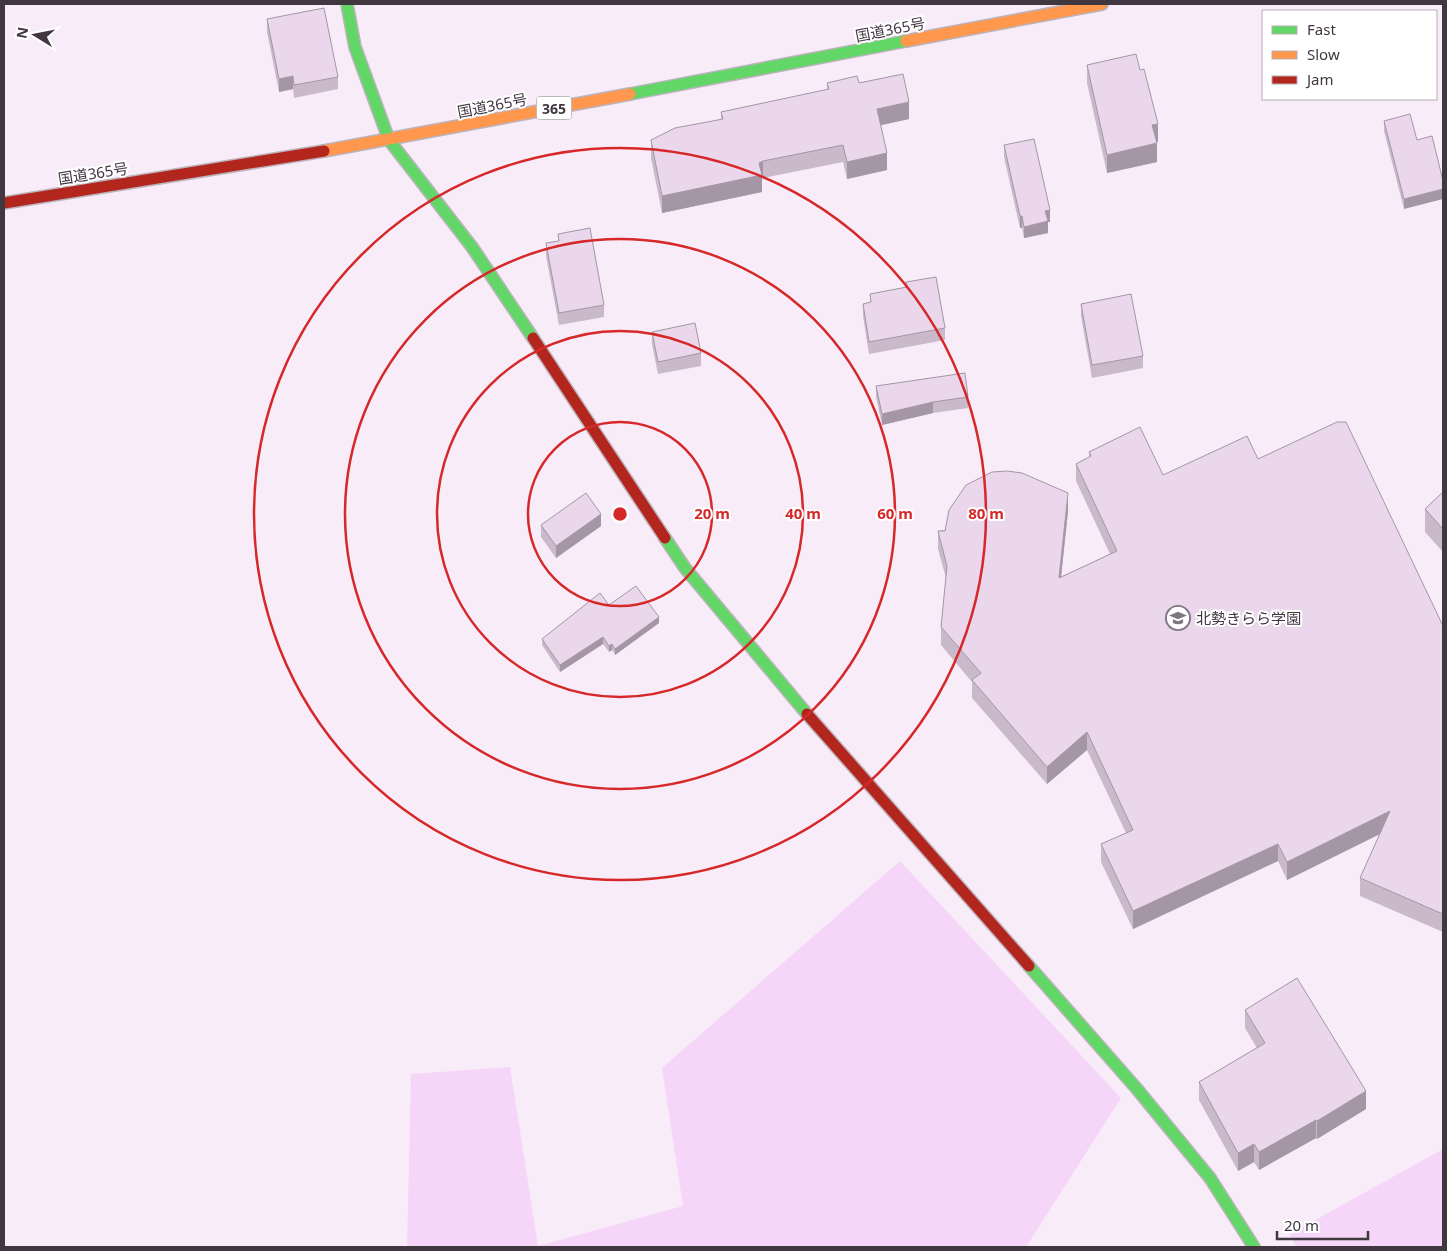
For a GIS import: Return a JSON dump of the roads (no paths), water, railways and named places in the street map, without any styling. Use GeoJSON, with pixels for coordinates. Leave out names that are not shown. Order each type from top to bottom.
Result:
{"type":"FeatureCollection","features":[{"type":"Feature","properties":{"kind":"main road"},"geometry":{"type":"LineString","coordinates":[[347,4],[355,47],[389,140],[472,247],[686,568],[820,730],[1137,1089],[1210,1178],[1254,1247]]}},
{"type":"Feature","properties":{"kind":"main road","name":"国道365号"},"geometry":{"type":"LineString","coordinates":[[4,203],[389,140],[1102,4]]}},
{"type":"Feature","properties":{"kind":"place","name":"北勢きらら学園"},"geometry":{"type":"Point","coordinates":[1178,618]}}]}
